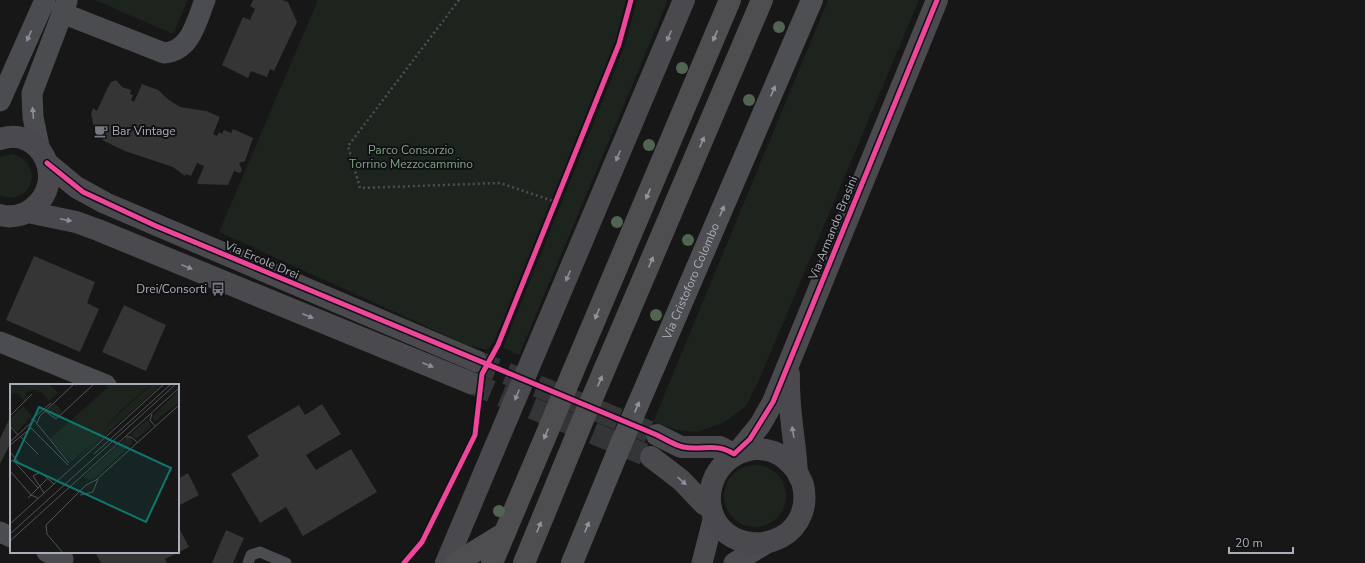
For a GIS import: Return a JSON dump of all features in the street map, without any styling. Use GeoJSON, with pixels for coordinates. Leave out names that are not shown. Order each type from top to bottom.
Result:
{"type":"FeatureCollection","features":[{"type":"Feature","properties":{"kind":"highway"},"geometry":{"type":"LineString","coordinates":[[492,563],[730,0]]}},
{"type":"Feature","properties":{"kind":"highway"},"geometry":{"type":"LineString","coordinates":[[524,563],[762,0]]}},
{"type":"Feature","properties":{"kind":"highway"},"geometry":{"type":"LineString","coordinates":[[456,563],[505,533]]}},
{"type":"Feature","properties":{"kind":"main road","name":"Via Cristoforo Colombo"},"geometry":{"type":"LineString","coordinates":[[572,563],[621,444],[812,0]]}},
{"type":"Feature","properties":{"kind":"street"},"geometry":{"type":"LineString","coordinates":[[0,101],[45,0]]}},
{"type":"Feature","properties":{"kind":"street"},"geometry":{"type":"LineString","coordinates":[[10,218],[37,205],[48,190],[50,177],[33,117],[32,92],[65,6],[164,53],[179,50],[187,42],[205,0]]}},
{"type":"Feature","properties":{"kind":"street"},"geometry":{"type":"LineString","coordinates":[[446,563],[684,0]]}},
{"type":"Feature","properties":{"kind":"street","name":"Via Armando Brasini"},"geometry":{"type":"LineString","coordinates":[[702,563],[712,512],[710,494],[712,480],[720,467],[736,454],[765,418],[773,402],[937,0]]}},
{"type":"Feature","properties":{"kind":"street","name":"Via Ercole Drei"},"geometry":{"type":"LineString","coordinates":[[0,139],[17,138],[28,141],[76,187],[105,203],[476,361]]}},
{"type":"Feature","properties":{"kind":"street"},"geometry":{"type":"LineString","coordinates":[[10,218],[71,221],[98,230],[471,383]]}},
{"type":"Feature","properties":{"kind":"street"},"geometry":{"type":"LineString","coordinates":[[0,342],[104,384]]}},
{"type":"Feature","properties":{"kind":"street","name":"Via Armando Brasini"},"geometry":{"type":"LineString","coordinates":[[734,563],[767,543],[781,538],[793,528],[801,515],[804,500],[803,485],[797,471],[788,398],[789,361]]}},
{"type":"Feature","properties":{"kind":"street"},"geometry":{"type":"LineString","coordinates":[[657,435],[681,447],[720,447],[736,454]]}},
{"type":"Feature","properties":{"kind":"street","name":"Via Armando Brasini"},"geometry":{"type":"LineString","coordinates":[[736,454],[759,449],[774,452],[787,460],[797,471]]}},
{"type":"Feature","properties":{"kind":"street"},"geometry":{"type":"LineString","coordinates":[[651,457],[681,480],[712,512]]}},
{"type":"Feature","properties":{"kind":"street","name":"Via Armando Brasini"},"geometry":{"type":"LineString","coordinates":[[712,512],[722,530],[735,539],[751,544],[767,543]]}},
{"type":"Feature","properties":{"kind":"street"},"geometry":{"type":"LineString","coordinates":[[0,532],[10,536]]}},
{"type":"Feature","properties":{"kind":"lane"},"geometry":{"type":"LineString","coordinates":[[248,563],[251,555],[260,552],[286,563]]}},
{"type":"Feature","properties":{"kind":"path"},"geometry":{"type":"LineString","coordinates":[[459,0],[348,146],[360,188],[500,183],[556,202]]}},
{"type":"Feature","properties":{"kind":"path"},"geometry":{"type":"LineString","coordinates":[[553,209],[558,195]]}},
{"type":"Feature","properties":{"kind":"green space"},"geometry":{"type":"Polygon","coordinates":[[[95,0],[188,0],[173,34],[95,0]]]}},
{"type":"Feature","properties":{"kind":"green space","name":"Parco Consorzio Torrino Mezzocammino"},"geometry":{"type":"Polygon","coordinates":[[[318,0],[626,0],[615,42],[495,340],[487,350],[467,345],[219,232],[318,0]]]}},
{"type":"Feature","properties":{"kind":"green space"},"geometry":{"type":"Polygon","coordinates":[[[637,0],[668,0],[519,355],[503,348],[625,45],[637,0]]]}},
{"type":"Feature","properties":{"kind":"green space"},"geometry":{"type":"Polygon","coordinates":[[[828,0],[919,0],[757,385],[746,406],[723,423],[697,432],[677,430],[653,422],[828,0]]]}},
{"type":"Feature","properties":{"kind":"green space"},"geometry":{"type":"Polygon","coordinates":[[[12,154],[23,159],[29,167],[32,175],[30,184],[26,191],[19,196],[10,198],[0,195],[0,157],[12,154]]]}},
{"type":"Feature","properties":{"kind":"green space"},"geometry":{"type":"Polygon","coordinates":[[[755,465],[767,468],[777,474],[783,484],[786,496],[783,508],[777,518],[767,524],[755,527],[743,524],[733,518],[727,508],[724,496],[727,484],[733,474],[743,468],[755,465]]]}},
{"type":"Feature","properties":{"kind":"building"},"geometry":{"type":"Polygon","coordinates":[[[253,0],[282,0],[288,2],[297,22],[274,71],[270,69],[267,77],[251,71],[248,78],[222,65],[243,17],[250,20],[255,9],[250,6],[253,0]]]}},
{"type":"Feature","properties":{"kind":"building"},"geometry":{"type":"Polygon","coordinates":[[[116,80],[122,87],[131,90],[130,94],[133,95],[131,100],[134,102],[142,84],[158,90],[180,107],[206,111],[220,117],[213,134],[217,136],[219,132],[222,134],[224,130],[231,133],[233,129],[253,138],[245,161],[239,163],[242,170],[240,173],[234,171],[228,185],[199,184],[197,183],[204,166],[197,163],[191,176],[186,174],[185,176],[173,167],[125,151],[104,141],[95,132],[91,114],[93,108],[97,111],[111,82],[116,80]]]}},
{"type":"Feature","properties":{"kind":"building"},"geometry":{"type":"Polygon","coordinates":[[[34,256],[95,282],[87,303],[99,309],[80,352],[6,320],[34,256]]]}},
{"type":"Feature","properties":{"kind":"building"},"geometry":{"type":"Polygon","coordinates":[[[124,305],[166,325],[146,371],[102,352],[124,305]]]}},
{"type":"Feature","properties":{"kind":"building"},"geometry":{"type":"Polygon","coordinates":[[[322,404],[341,434],[306,455],[316,470],[351,449],[377,492],[303,536],[286,507],[260,523],[231,474],[259,456],[247,436],[299,405],[305,415],[322,404]]]}},
{"type":"Feature","properties":{"kind":"building"},"geometry":{"type":"Polygon","coordinates":[[[10,417],[10,446],[0,464],[0,439],[10,417]]]}},
{"type":"Feature","properties":{"kind":"building"},"geometry":{"type":"Polygon","coordinates":[[[188,473],[199,495],[179,505],[179,478],[188,473]]]}},
{"type":"Feature","properties":{"kind":"building"},"geometry":{"type":"Polygon","coordinates":[[[179,528],[189,547],[179,552],[179,528]]]}},
{"type":"Feature","properties":{"kind":"building"},"geometry":{"type":"Polygon","coordinates":[[[226,530],[244,538],[233,563],[212,563],[226,530]]]}},
{"type":"Feature","properties":{"kind":"building"},"geometry":{"type":"Polygon","coordinates":[[[96,553],[177,553],[165,559],[167,563],[101,563],[96,553]]]}},
{"type":"Feature","properties":{"kind":"tunnel"},"geometry":{"type":"LineString","coordinates":[[476,361],[657,435]]}},
{"type":"Feature","properties":{"kind":"tunnel"},"geometry":{"type":"LineString","coordinates":[[471,383],[651,457]]}},
{"type":"Feature","properties":{"kind":"cycle path"},"geometry":{"type":"LineString","coordinates":[[404,563],[422,542],[475,435],[482,374],[498,345],[619,44],[631,0]]}},
{"type":"Feature","properties":{"kind":"cycle path"},"geometry":{"type":"LineString","coordinates":[[47,163],[83,192],[156,226],[657,435],[676,445],[690,448],[721,448],[734,454],[750,439],[773,402],[937,0]]}},
{"type":"Feature","properties":{"kind":"place","name":"Bar Vintage"},"geometry":{"type":"Point","coordinates":[101,131]}},
{"type":"Feature","properties":{"kind":"place","name":"Drei/Consorti"},"geometry":{"type":"Point","coordinates":[218,289]}}]}
